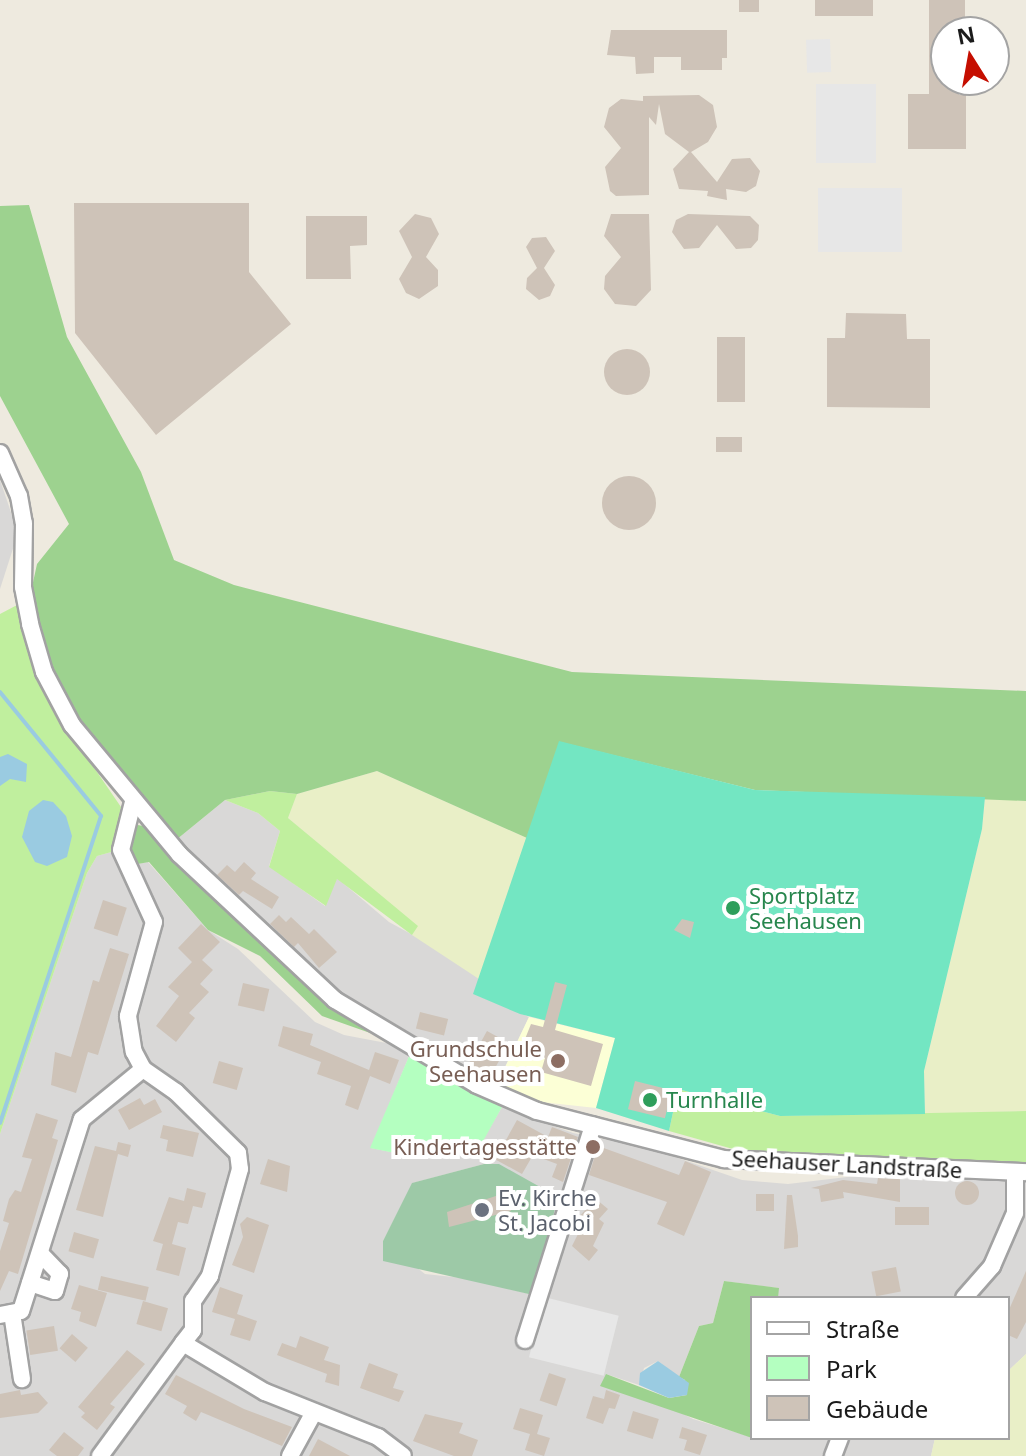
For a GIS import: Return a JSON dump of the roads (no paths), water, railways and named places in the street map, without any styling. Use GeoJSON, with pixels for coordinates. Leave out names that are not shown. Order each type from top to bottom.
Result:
{"type":"FeatureCollection","features":[{"type":"Feature","properties":{"kind":"street","name":"Seehauser Landstraße"},"geometry":{"type":"LineString","coordinates":[[0,453],[19,496],[26,553],[23,587],[44,672],[72,725],[179,854],[309,979],[335,1000],[446,1065],[537,1111],[741,1163],[1020,1172]]}},
{"type":"Feature","properties":{"kind":"street"},"geometry":{"type":"LineString","coordinates":[[100,1456],[193,1330],[193,1301],[210,1276],[240,1169],[238,1153],[176,1092],[143,1069],[128,1016],[154,922],[121,850],[133,802]]}},
{"type":"Feature","properties":{"kind":"street"},"geometry":{"type":"LineString","coordinates":[[22,1379],[6,1314],[21,1311],[82,1119],[143,1069]]}},
{"type":"Feature","properties":{"kind":"street"},"geometry":{"type":"LineString","coordinates":[[525,1340],[593,1125]]}},
{"type":"Feature","properties":{"kind":"street"},"geometry":{"type":"LineString","coordinates":[[966,1296],[992,1266],[1015,1213],[1020,1172]]}},
{"type":"Feature","properties":{"kind":"street"},"geometry":{"type":"LineString","coordinates":[[30,1283],[55,1291],[60,1274],[41,1254]]}},
{"type":"Feature","properties":{"kind":"street"},"geometry":{"type":"LineString","coordinates":[[183,1343],[265,1392],[378,1437],[403,1456]]}},
{"type":"Feature","properties":{"kind":"street"},"geometry":{"type":"LineString","coordinates":[[290,1456],[314,1412]]}},
{"type":"Feature","properties":{"kind":"water"},"geometry":{"type":"Polygon","coordinates":[[[8,754],[27,764],[26,782],[10,779],[0,786],[0,757],[8,754]]]}},
{"type":"Feature","properties":{"kind":"water"},"geometry":{"type":"Polygon","coordinates":[[[43,800],[53,802],[66,816],[72,836],[67,857],[47,866],[35,862],[22,837],[29,811],[43,800]]]}},
{"type":"Feature","properties":{"kind":"water"},"geometry":{"type":"Polygon","coordinates":[[[658,1361],[689,1383],[687,1395],[669,1398],[639,1385],[640,1373],[658,1361]]]}},
{"type":"Feature","properties":{"kind":"waterway"},"geometry":{"type":"LineString","coordinates":[[0,692],[101,816],[0,1123]]}},
{"type":"Feature","properties":{"kind":"place","name":"Sportplatz Seehausen"},"geometry":{"type":"Point","coordinates":[733,908]}},
{"type":"Feature","properties":{"kind":"place","name":"Grundschule Seehausen"},"geometry":{"type":"Point","coordinates":[558,1061]}},
{"type":"Feature","properties":{"kind":"place","name":"Turnhalle"},"geometry":{"type":"Point","coordinates":[650,1100]}},
{"type":"Feature","properties":{"kind":"place","name":"Kindertagesstätte"},"geometry":{"type":"Point","coordinates":[593,1147]}},
{"type":"Feature","properties":{"kind":"place","name":"Ev. Kirche St. Jacobi"},"geometry":{"type":"Point","coordinates":[482,1210]}}]}
